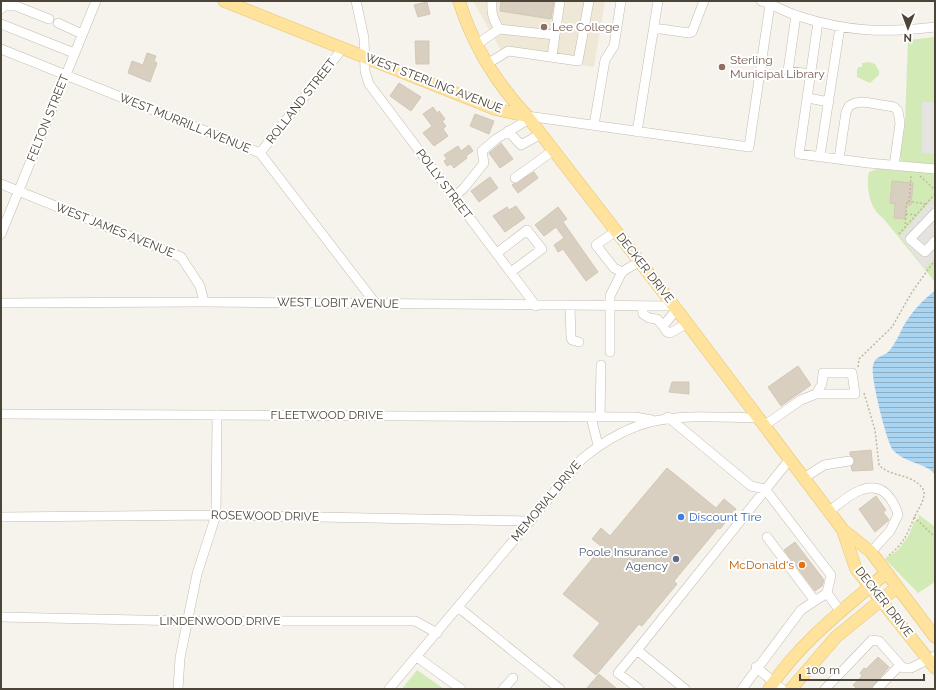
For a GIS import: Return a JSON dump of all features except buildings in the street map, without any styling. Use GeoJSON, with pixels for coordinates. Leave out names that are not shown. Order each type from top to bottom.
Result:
{"type":"FeatureCollection","features":[{"type":"Feature","properties":{"kind":"main road","name":"WEST STERLING AVENUE"},"geometry":{"type":"LineString","coordinates":[[224,1],[495,109],[528,117]]}},
{"type":"Feature","properties":{"kind":"main road","name":"DECKER DRIVE"},"geometry":{"type":"LineString","coordinates":[[459,1],[476,45],[506,93],[528,117],[688,323],[843,530],[871,552],[935,637]]}},
{"type":"Feature","properties":{"kind":"main road","name":"DECKER DRIVE"},"geometry":{"type":"LineString","coordinates":[[843,530],[856,569],[933,661]]}},
{"type":"Feature","properties":{"kind":"main road"},"geometry":{"type":"LineString","coordinates":[[775,686],[786,664],[828,621],[886,573]]}},
{"type":"Feature","properties":{"kind":"main road"},"geometry":{"type":"LineString","coordinates":[[791,689],[836,637],[880,599],[897,587]]}},
{"type":"Feature","properties":{"kind":"street","name":"FELTON STREET"},"geometry":{"type":"LineString","coordinates":[[1,234],[96,1]]}},
{"type":"Feature","properties":{"kind":"street","name":"POLLY STREET"},"geometry":{"type":"LineString","coordinates":[[356,1],[364,38],[366,57],[365,70],[369,84],[536,306]]}},
{"type":"Feature","properties":{"kind":"street"},"geometry":{"type":"LineString","coordinates":[[492,1],[491,12],[499,29]]}},
{"type":"Feature","properties":{"kind":"street"},"geometry":{"type":"LineString","coordinates":[[552,57],[560,1]]}},
{"type":"Feature","properties":{"kind":"street"},"geometry":{"type":"LineString","coordinates":[[487,64],[508,51],[578,61],[589,1]]}},
{"type":"Feature","properties":{"kind":"street"},"geometry":{"type":"LineString","coordinates":[[594,126],[606,60],[614,46],[621,1]]}},
{"type":"Feature","properties":{"kind":"street"},"geometry":{"type":"LineString","coordinates":[[637,132],[658,1]]}},
{"type":"Feature","properties":{"kind":"street"},"geometry":{"type":"LineString","coordinates":[[654,28],[689,33],[695,27],[704,1]]}},
{"type":"Feature","properties":{"kind":"street"},"geometry":{"type":"LineString","coordinates":[[761,1],[818,22],[863,31],[890,31],[935,27]]}},
{"type":"Feature","properties":{"kind":"street","name":"WEST STERLING AVENUE"},"geometry":{"type":"LineString","coordinates":[[528,117],[749,146],[770,4]]}},
{"type":"Feature","properties":{"kind":"street"},"geometry":{"type":"LineString","coordinates":[[1,9],[4,6],[16,6],[49,19]]}},
{"type":"Feature","properties":{"kind":"street"},"geometry":{"type":"LineString","coordinates":[[796,15],[788,71],[811,74]]}},
{"type":"Feature","properties":{"kind":"street"},"geometry":{"type":"LineString","coordinates":[[818,22],[799,154],[894,166],[935,169]]}},
{"type":"Feature","properties":{"kind":"street"},"geometry":{"type":"LineString","coordinates":[[58,23],[82,34]]}},
{"type":"Feature","properties":{"kind":"street"},"geometry":{"type":"LineString","coordinates":[[1,24],[74,53]]}},
{"type":"Feature","properties":{"kind":"street"},"geometry":{"type":"LineString","coordinates":[[820,156],[840,27]]}},
{"type":"Feature","properties":{"kind":"street"},"geometry":{"type":"LineString","coordinates":[[476,45],[499,29],[555,36]]}},
{"type":"Feature","properties":{"kind":"street","name":"ROLLAND STREET"},"geometry":{"type":"LineString","coordinates":[[260,153],[343,48]]}},
{"type":"Feature","properties":{"kind":"street","name":"WEST MURRILL AVENUE"},"geometry":{"type":"LineString","coordinates":[[1,49],[260,153],[376,304]]}},
{"type":"Feature","properties":{"kind":"street"},"geometry":{"type":"LineString","coordinates":[[808,98],[829,102]]}},
{"type":"Feature","properties":{"kind":"street"},"geometry":{"type":"LineString","coordinates":[[839,159],[846,112],[849,106],[855,103],[864,102],[894,107],[898,111],[900,124],[894,166]]}},
{"type":"Feature","properties":{"kind":"street"},"geometry":{"type":"LineString","coordinates":[[454,197],[464,188],[484,163],[482,151],[528,117]]}},
{"type":"Feature","properties":{"kind":"street"},"geometry":{"type":"LineString","coordinates":[[508,131],[521,145],[541,134]]}},
{"type":"Feature","properties":{"kind":"street"},"geometry":{"type":"LineString","coordinates":[[515,178],[554,150]]}},
{"type":"Feature","properties":{"kind":"street","name":"WEST JAMES AVENUE"},"geometry":{"type":"LineString","coordinates":[[1,184],[181,257],[200,286],[204,302]]}},
{"type":"Feature","properties":{"kind":"street"},"geometry":{"type":"LineString","coordinates":[[935,213],[910,239],[924,252],[935,241]]}},
{"type":"Feature","properties":{"kind":"street"},"geometry":{"type":"LineString","coordinates":[[497,253],[528,230],[542,249],[511,272]]}},
{"type":"Feature","properties":{"kind":"street"},"geometry":{"type":"LineString","coordinates":[[616,231],[596,245],[614,268],[622,272]]}},
{"type":"Feature","properties":{"kind":"street"},"geometry":{"type":"LineString","coordinates":[[610,352],[610,296],[622,272],[640,261]]}},
{"type":"Feature","properties":{"kind":"street","name":"WEST LOBIT AVENUE"},"geometry":{"type":"LineString","coordinates":[[1,304],[204,302],[675,307]]}},
{"type":"Feature","properties":{"kind":"street"},"geometry":{"type":"LineString","coordinates":[[570,306],[571,338],[572,340],[579,342]]}},
{"type":"Feature","properties":{"kind":"street"},"geometry":{"type":"LineString","coordinates":[[642,306],[643,314],[649,318],[657,319],[667,332],[688,323]]}},
{"type":"Feature","properties":{"kind":"street"},"geometry":{"type":"LineString","coordinates":[[663,326],[675,307]]}},
{"type":"Feature","properties":{"kind":"street"},"geometry":{"type":"LineString","coordinates":[[598,445],[596,417],[601,365]]}},
{"type":"Feature","properties":{"kind":"street"},"geometry":{"type":"LineString","coordinates":[[762,421],[801,400],[816,394]]}},
{"type":"Feature","properties":{"kind":"street","name":"FLEETWOOD DRIVE"},"geometry":{"type":"LineString","coordinates":[[1,414],[635,416],[652,420]]}},
{"type":"Feature","properties":{"kind":"street"},"geometry":{"type":"LineString","coordinates":[[178,689],[180,658],[196,574],[216,515],[216,415]]}},
{"type":"Feature","properties":{"kind":"street"},"geometry":{"type":"LineString","coordinates":[[668,417],[751,486],[765,489],[831,575],[827,593],[812,603],[795,618],[756,667],[742,689]]}},
{"type":"Feature","properties":{"kind":"street","name":"MEMORIAL DRIVE"},"geometry":{"type":"LineString","coordinates":[[389,689],[437,633],[529,520],[582,459],[598,445],[621,432],[652,420],[668,417],[762,421]]}},
{"type":"Feature","properties":{"kind":"street"},"geometry":{"type":"LineString","coordinates":[[639,689],[618,673],[790,459]]}},
{"type":"Feature","properties":{"kind":"street"},"geometry":{"type":"LineString","coordinates":[[804,478],[824,464],[849,461]]}},
{"type":"Feature","properties":{"kind":"street"},"geometry":{"type":"LineString","coordinates":[[829,512],[856,491],[873,488],[885,492],[894,504],[898,515],[890,531],[871,552]]}},
{"type":"Feature","properties":{"kind":"street","name":"ROSEWOOD DRIVE"},"geometry":{"type":"LineString","coordinates":[[1,517],[216,515],[529,520]]}},
{"type":"Feature","properties":{"kind":"street"},"geometry":{"type":"LineString","coordinates":[[767,537],[812,603]]}},
{"type":"Feature","properties":{"kind":"street"},"geometry":{"type":"LineString","coordinates":[[827,593],[840,611]]}},
{"type":"Feature","properties":{"kind":"street"},"geometry":{"type":"LineString","coordinates":[[458,606],[560,689]]}},
{"type":"Feature","properties":{"kind":"street","name":"LINDENWOOD DRIVE"},"geometry":{"type":"LineString","coordinates":[[1,617],[187,621],[415,621],[437,633]]}},
{"type":"Feature","properties":{"kind":"street"},"geometry":{"type":"LineString","coordinates":[[824,689],[872,640],[879,641],[903,668],[911,668],[933,661]]}},
{"type":"Feature","properties":{"kind":"street"},"geometry":{"type":"LineString","coordinates":[[637,650],[685,689]]}},
{"type":"Feature","properties":{"kind":"street"},"geometry":{"type":"LineString","coordinates":[[417,657],[461,689]]}},
{"type":"Feature","properties":{"kind":"street"},"geometry":{"type":"LineString","coordinates":[[877,689],[900,665]]}},
{"type":"Feature","properties":{"kind":"street"},"geometry":{"type":"LineString","coordinates":[[756,667],[775,686]]}},
{"type":"Feature","properties":{"kind":"street"},"geometry":{"type":"LineString","coordinates":[[503,689],[513,678]]}},
{"type":"Feature","properties":{"kind":"path"},"geometry":{"type":"LineString","coordinates":[[905,228],[911,175],[919,176],[935,190]]}},
{"type":"Feature","properties":{"kind":"path"},"geometry":{"type":"LineString","coordinates":[[899,234],[935,194]]}},
{"type":"Feature","properties":{"kind":"path"},"geometry":{"type":"LineString","coordinates":[[909,202],[926,204]]}},
{"type":"Feature","properties":{"kind":"path"},"geometry":{"type":"LineString","coordinates":[[906,214],[916,215]]}},
{"type":"Feature","properties":{"kind":"path"},"geometry":{"type":"LineString","coordinates":[[859,374],[859,359],[892,327],[916,286],[935,260]]}},
{"type":"Feature","properties":{"kind":"path"},"geometry":{"type":"LineString","coordinates":[[862,388],[875,430],[879,465],[886,471],[916,482],[924,491],[924,500],[914,517],[907,535],[899,546],[886,558]]}},
{"type":"Feature","properties":{"kind":"path"},"geometry":{"type":"LineString","coordinates":[[914,517],[935,537]]}},
{"type":"Feature","properties":{"kind":"shaded area","name":"Lee College"},"geometry":{"type":"Polygon","coordinates":[[[473,1],[605,1],[594,67],[502,52],[473,1]]]}},
{"type":"Feature","properties":{"kind":"shaded area"},"geometry":{"type":"Polygon","coordinates":[[[922,102],[935,102],[935,154],[922,153],[922,102]]]}},
{"type":"Feature","properties":{"kind":"shaded area"},"geometry":{"type":"Polygon","coordinates":[[[935,196],[935,258],[925,269],[900,236],[935,196]]]}},
{"type":"Feature","properties":{"kind":"green space"},"geometry":{"type":"Polygon","coordinates":[[[935,37],[935,282],[874,209],[868,190],[868,178],[869,172],[901,160],[900,158],[905,123],[908,40],[935,37]]]}},
{"type":"Feature","properties":{"kind":"green space"},"geometry":{"type":"Polygon","coordinates":[[[869,62],[875,64],[879,71],[879,75],[870,83],[857,77],[857,69],[862,67],[862,63],[869,62]]]}},
{"type":"Feature","properties":{"kind":"green space"},"geometry":{"type":"Polygon","coordinates":[[[918,514],[935,527],[935,582],[918,593],[885,559],[898,550],[909,535],[914,522],[919,518],[918,514]]]}},
{"type":"Feature","properties":{"kind":"green space"},"geometry":{"type":"Polygon","coordinates":[[[417,670],[444,689],[402,689],[417,670]]]}},
{"type":"Feature","properties":{"kind":"water"},"geometry":{"type":"Polygon","coordinates":[[[935,291],[935,474],[926,467],[898,455],[890,445],[874,382],[873,366],[874,362],[878,358],[889,351],[913,312],[935,291]]]}},
{"type":"Feature","properties":{"kind":"place","name":"Lee College"},"geometry":{"type":"Point","coordinates":[544,27]}},
{"type":"Feature","properties":{"kind":"place","name":"Sterling Municipal Library"},"geometry":{"type":"Point","coordinates":[722,67]}},
{"type":"Feature","properties":{"kind":"place","name":"Discount Tire"},"geometry":{"type":"Point","coordinates":[681,517]}},
{"type":"Feature","properties":{"kind":"place","name":"Poole Insurance Agency"},"geometry":{"type":"Point","coordinates":[676,559]}},
{"type":"Feature","properties":{"kind":"place","name":"McDonald's"},"geometry":{"type":"Point","coordinates":[802,565]}}]}
